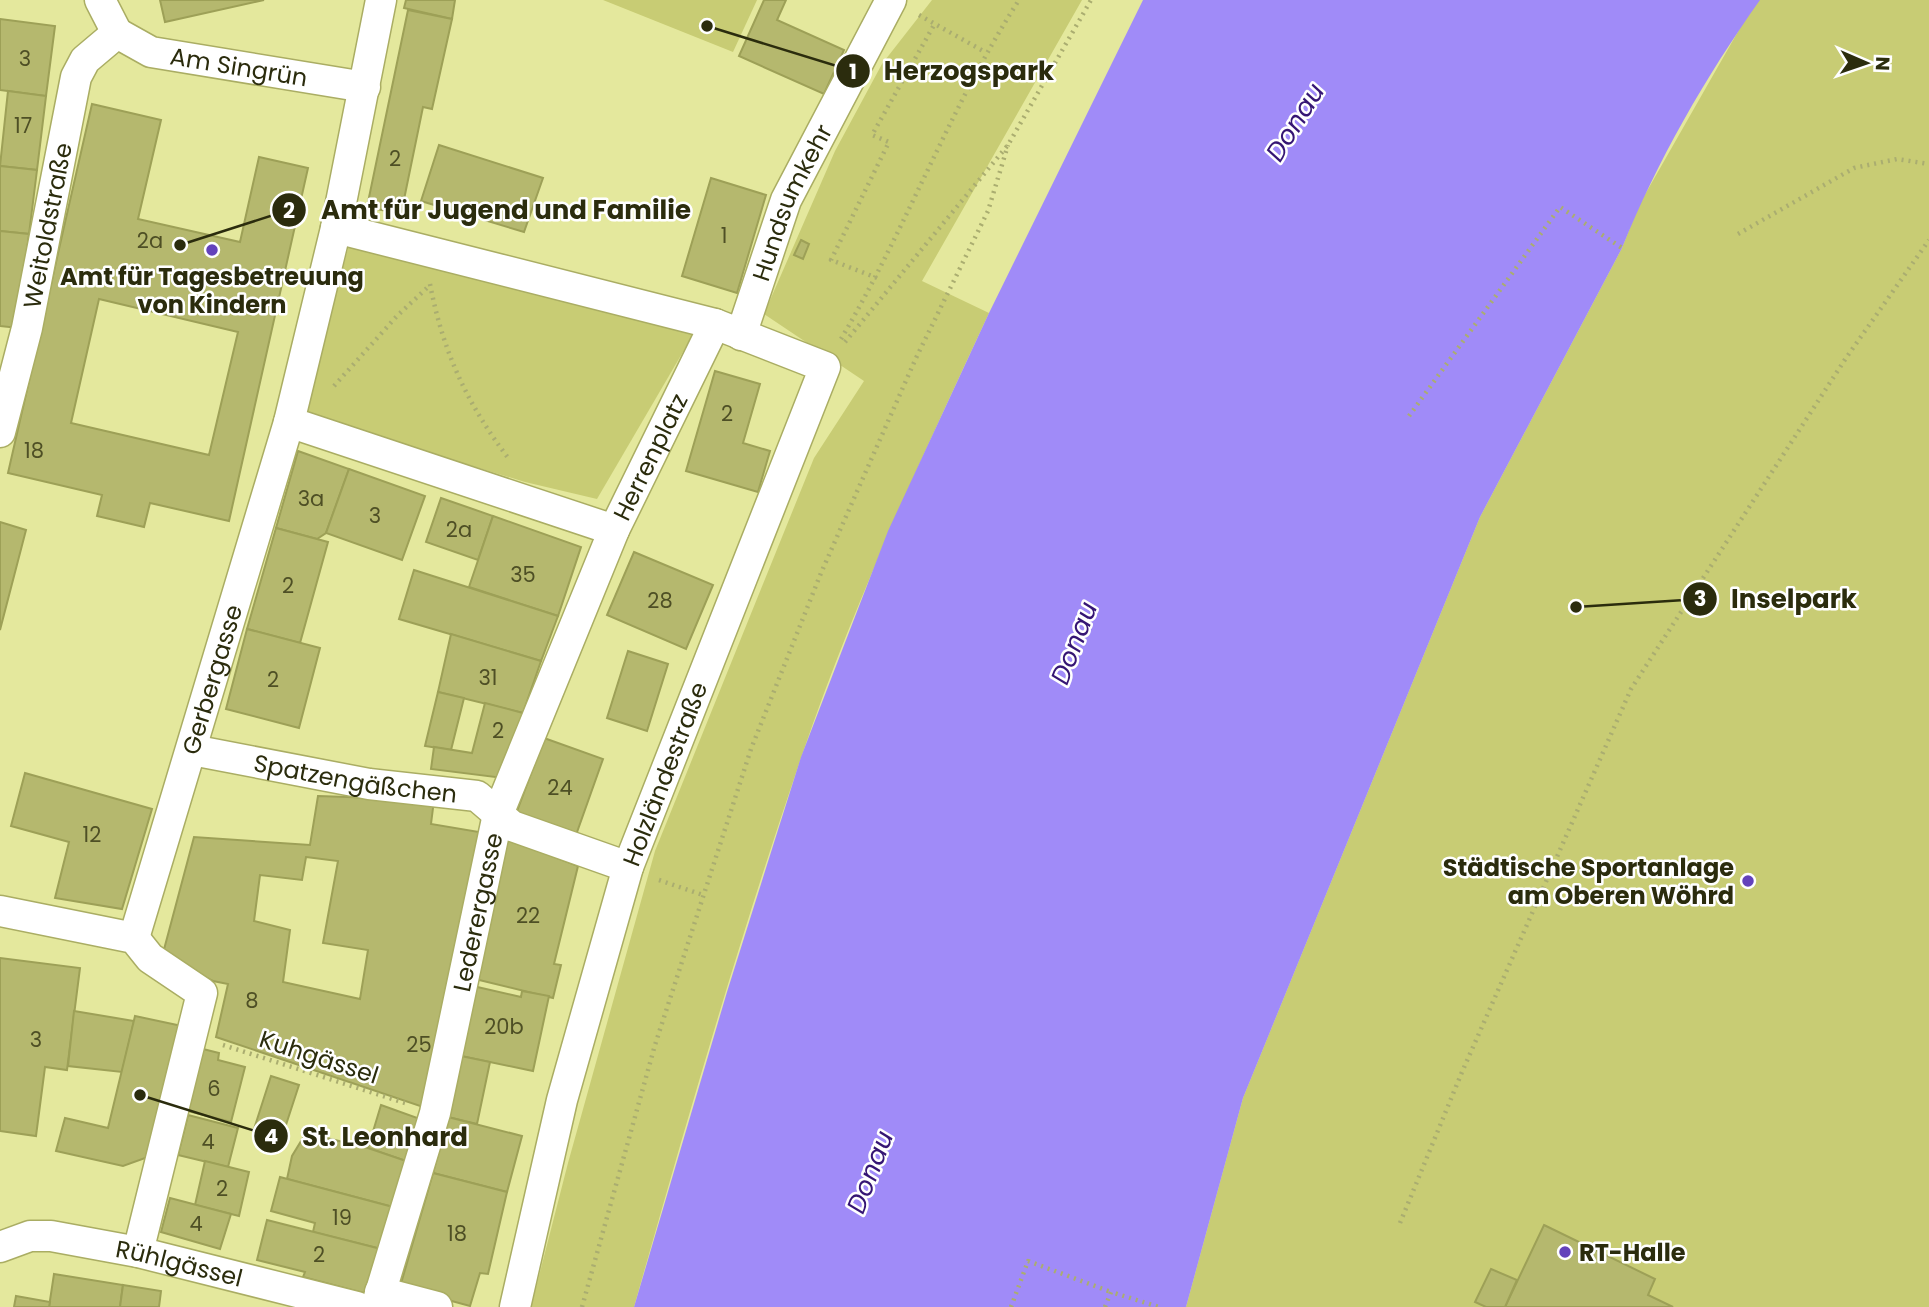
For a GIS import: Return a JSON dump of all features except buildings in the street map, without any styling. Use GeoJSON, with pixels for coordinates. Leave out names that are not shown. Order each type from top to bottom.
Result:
{"type":"FeatureCollection","features":[{"type":"Feature","properties":{"kind":"street"},"geometry":{"type":"LineString","coordinates":[[100,0],[117,33]]}},
{"type":"Feature","properties":{"kind":"street"},"geometry":{"type":"LineString","coordinates":[[289,422],[337,228],[380,0]]}},
{"type":"Feature","properties":{"kind":"street","name":"Hundsumkehr"},"geometry":{"type":"LineString","coordinates":[[728,329],[786,200],[903,6]]}},
{"type":"Feature","properties":{"kind":"street","name":"Am Singrün"},"geometry":{"type":"LineString","coordinates":[[117,33],[151,52],[365,87]]}},
{"type":"Feature","properties":{"kind":"street","name":"Weitoldstraße"},"geometry":{"type":"LineString","coordinates":[[0,432],[27,328],[75,77],[85,60],[117,33]]}},
{"type":"Feature","properties":{"kind":"street"},"geometry":{"type":"LineString","coordinates":[[337,228],[433,255],[728,329],[825,367]]}},
{"type":"Feature","properties":{"kind":"street","name":"Herrenplatz"},"geometry":{"type":"LineString","coordinates":[[289,422],[614,530],[728,329]]}},
{"type":"Feature","properties":{"kind":"street","name":"Holzländestraße"},"geometry":{"type":"LineString","coordinates":[[514,1307],[562,1100],[638,872],[825,367]]}},
{"type":"Feature","properties":{"kind":"street","name":"Gerbergasse"},"geometry":{"type":"LineString","coordinates":[[134,938],[289,422]]}},
{"type":"Feature","properties":{"kind":"street","name":"Lederergasse"},"geometry":{"type":"LineString","coordinates":[[371,1302],[435,1113],[498,814],[614,530]]}},
{"type":"Feature","properties":{"kind":"street","name":"Spatzengäßchen"},"geometry":{"type":"LineString","coordinates":[[192,750],[369,784],[477,796],[512,826],[638,872]]}},
{"type":"Feature","properties":{"kind":"street"},"geometry":{"type":"LineString","coordinates":[[0,911],[134,938],[150,958],[202,993],[138,1252]]}},
{"type":"Feature","properties":{"kind":"street","name":"Rühlgässel"},"geometry":{"type":"LineString","coordinates":[[0,1247],[22,1238],[51,1236],[371,1302]]}},
{"type":"Feature","properties":{"kind":"street"},"geometry":{"type":"LineString","coordinates":[[371,1302],[437,1307]]}},
{"type":"Feature","properties":{"kind":"path"},"geometry":{"type":"LineString","coordinates":[[825,367],[877,278],[985,52],[1019,0]]}},
{"type":"Feature","properties":{"kind":"path"},"geometry":{"type":"LineString","coordinates":[[825,367],[1008,145],[1091,0]]}},
{"type":"Feature","properties":{"kind":"path"},"geometry":{"type":"LineString","coordinates":[[903,6],[985,52]]}},
{"type":"Feature","properties":{"kind":"path"},"geometry":{"type":"LineString","coordinates":[[877,278],[831,260],[889,142],[872,135],[934,25]]}},
{"type":"Feature","properties":{"kind":"path"},"geometry":{"type":"LineString","coordinates":[[582,1307],[655,1045],[751,749],[821,573],[916,358],[988,211],[1008,145]]}},
{"type":"Feature","properties":{"kind":"path"},"geometry":{"type":"LineString","coordinates":[[1738,234],[1854,167],[1897,159],[1929,164]]}},
{"type":"Feature","properties":{"kind":"path"},"geometry":{"type":"LineString","coordinates":[[1409,416],[1560,207],[1622,248]]}},
{"type":"Feature","properties":{"kind":"path"},"geometry":{"type":"LineString","coordinates":[[1400,1223],[1462,1072],[1631,689],[1846,358],[1929,240]]}},
{"type":"Feature","properties":{"kind":"path"},"geometry":{"type":"LineString","coordinates":[[433,255],[429,268],[430,286],[449,357],[478,419],[525,482],[521,499]]}},
{"type":"Feature","properties":{"kind":"path"},"geometry":{"type":"LineString","coordinates":[[299,386],[312,390],[333,386],[397,316],[430,286]]}},
{"type":"Feature","properties":{"kind":"path"},"geometry":{"type":"LineString","coordinates":[[638,872],[703,895]]}},
{"type":"Feature","properties":{"kind":"path","name":"Kuhgässel"},"geometry":{"type":"LineString","coordinates":[[192,1035],[435,1113]]}},
{"type":"Feature","properties":{"kind":"path"},"geometry":{"type":"LineString","coordinates":[[1011,1307],[1028,1261],[1159,1307]]}},
{"type":"Feature","properties":{"kind":"path"},"geometry":{"type":"LineString","coordinates":[[1105,1307],[1111,1292]]}},
{"type":"Feature","properties":{"kind":"green space"},"geometry":{"type":"Polygon","coordinates":[[[603,0],[757,0],[733,52],[603,0]]]}},
{"type":"Feature","properties":{"kind":"green space"},"geometry":{"type":"Polygon","coordinates":[[[932,0],[1082,0],[922,281],[989,313],[889,533],[821,701],[735,963],[634,1307],[531,1307],[655,851],[814,458],[864,381],[764,314],[835,151],[882,64],[932,0]]]}},
{"type":"Feature","properties":{"kind":"green space"},"geometry":{"type":"Polygon","coordinates":[[[1756,0],[1929,0],[1929,1307],[1186,1307],[1243,1098],[1480,517],[1622,248],[1639,205],[1756,0]]]}},
{"type":"Feature","properties":{"kind":"green space"},"geometry":{"type":"Polygon","coordinates":[[[349,245],[694,333],[597,499],[525,482],[303,414],[349,245]]]}},
{"type":"Feature","properties":{"kind":"water","name":"Donau"},"geometry":{"type":"Polygon","coordinates":[[[1143,0],[1760,0],[1702,89],[1667,151],[1622,248],[1480,517],[1243,1098],[1186,1307],[634,1307],[727,992],[801,757],[888,531],[989,313],[1143,0]]]}},
{"type":"Feature","properties":{"kind":"place","name":"Herzogspark"},"geometry":{"type":"Point","coordinates":[707,26]}},
{"type":"Feature","properties":{"kind":"place","name":"Amt für Jugend und Familie"},"geometry":{"type":"Point","coordinates":[180,245]}},
{"type":"Feature","properties":{"kind":"place","name":"Amt für Tagesbetreuung von Kindern"},"geometry":{"type":"Point","coordinates":[212,250]}},
{"type":"Feature","properties":{"kind":"place","name":"Inselpark"},"geometry":{"type":"Point","coordinates":[1576,607]}},
{"type":"Feature","properties":{"kind":"place","name":"Städtische Sportanlage am Oberen Wöhrd"},"geometry":{"type":"Point","coordinates":[1748,881]}},
{"type":"Feature","properties":{"kind":"place","name":"St. Leonhard"},"geometry":{"type":"Point","coordinates":[140,1095]}},
{"type":"Feature","properties":{"kind":"place","name":"RT-Halle"},"geometry":{"type":"Point","coordinates":[1565,1252]}}]}
